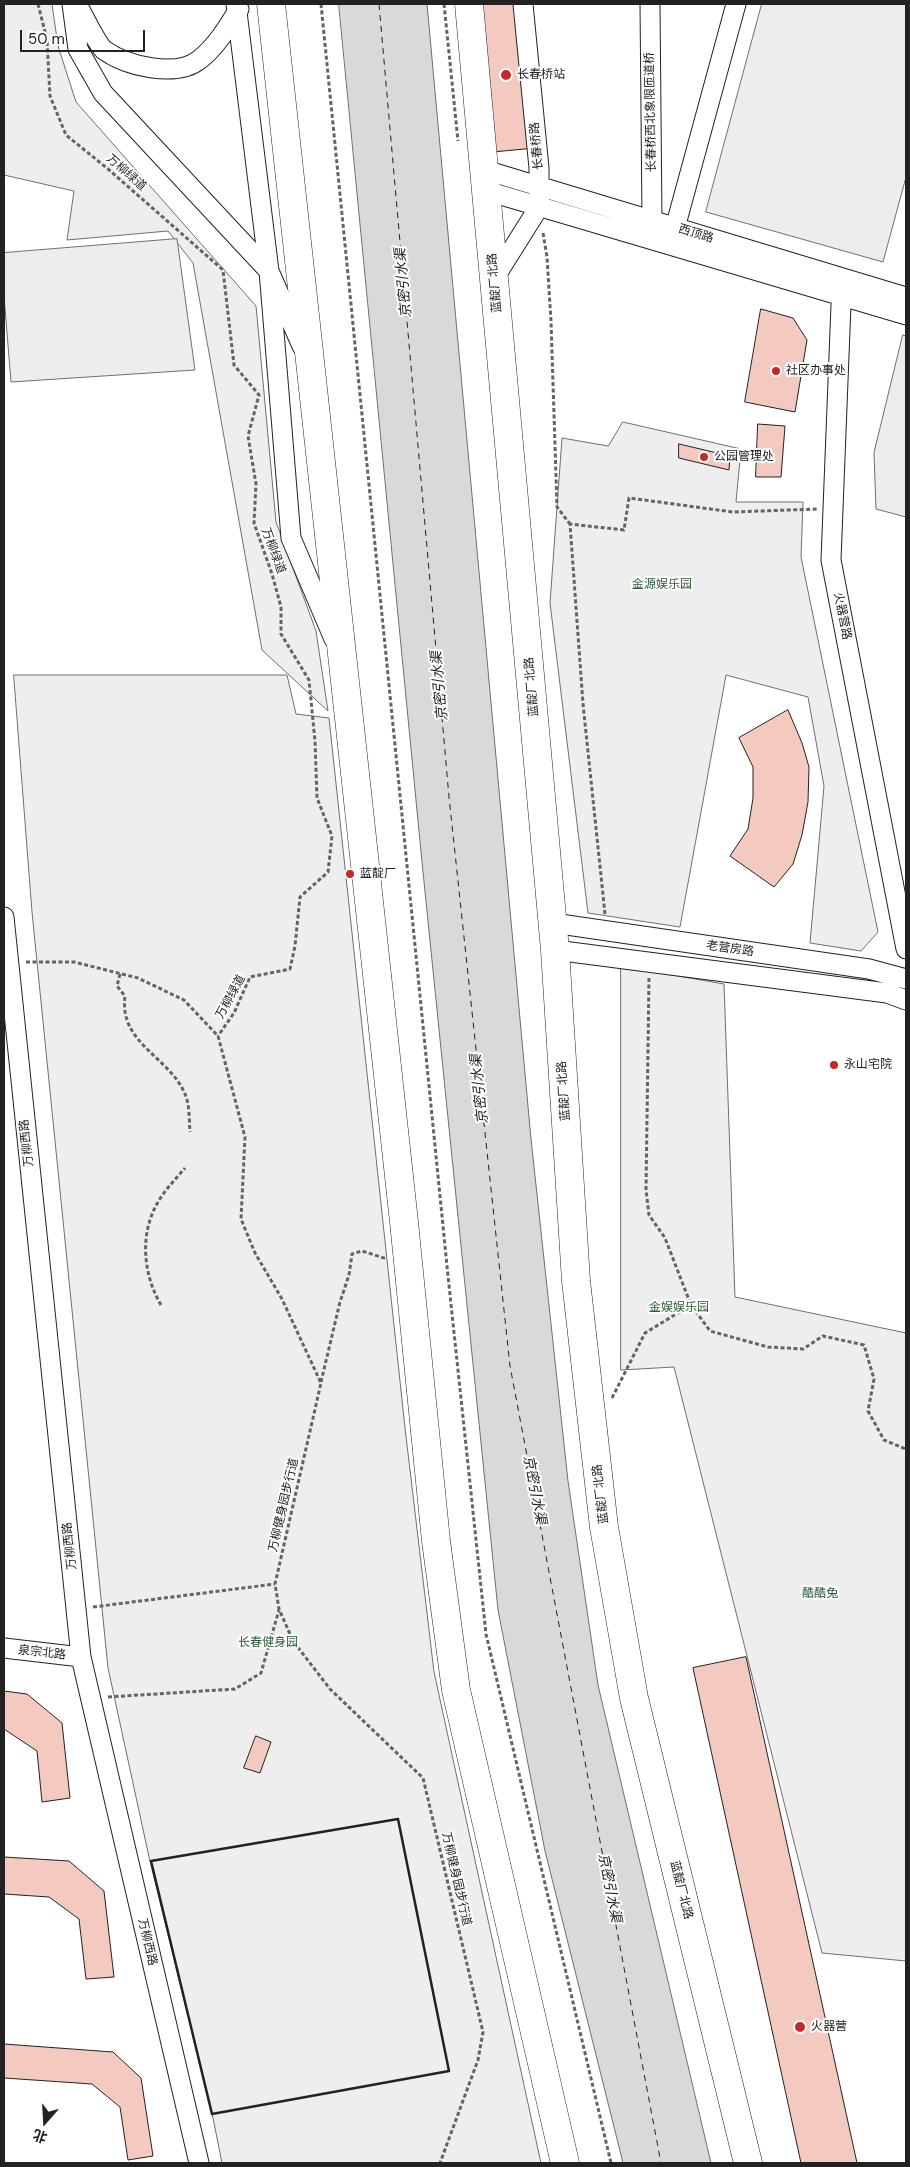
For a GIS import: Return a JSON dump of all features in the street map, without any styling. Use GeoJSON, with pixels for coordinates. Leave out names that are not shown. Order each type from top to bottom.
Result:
{"type":"FeatureCollection","features":[{"type":"Feature","properties":{"kind":"highway"},"geometry":{"type":"LineString","coordinates":[[271,4],[404,1222],[436,1541],[456,1690],[565,2163]]}},
{"type":"Feature","properties":{"kind":"highway","name":"蓝靛厂北路"},"geometry":{"type":"LineString","coordinates":[[469,4],[556,950],[576,1281],[604,1527],[634,1698],[748,2163]]}},
{"type":"Feature","properties":{"kind":"street"},"geometry":{"type":"LineString","coordinates":[[72,4],[78,49],[103,93],[268,271],[311,366]]}},
{"type":"Feature","properties":{"kind":"street"},"geometry":{"type":"LineString","coordinates":[[77,4],[103,49],[134,65],[174,69],[198,61],[219,40],[239,7]]}},
{"type":"Feature","properties":{"kind":"street","name":"长春桥路"},"geometry":{"type":"LineString","coordinates":[[523,4],[539,186],[539,207]]}},
{"type":"Feature","properties":{"kind":"street","name":"长春桥西北象限匝道桥"},"geometry":{"type":"LineString","coordinates":[[650,4],[652,221]]}},
{"type":"Feature","properties":{"kind":"street"},"geometry":{"type":"LineString","coordinates":[[675,228],[736,4]]}},
{"type":"Feature","properties":{"kind":"street"},"geometry":{"type":"LineString","coordinates":[[239,7],[268,271],[291,538],[343,661]]}},
{"type":"Feature","properties":{"kind":"street","name":"西顶路"},"geometry":{"type":"LineString","coordinates":[[486,180],[539,186],[675,228],[841,287],[906,315]]}},
{"type":"Feature","properties":{"kind":"street","name":"西顶路"},"geometry":{"type":"LineString","coordinates":[[486,180],[539,207],[841,287],[906,297]]}},
{"type":"Feature","properties":{"kind":"street"},"geometry":{"type":"LineString","coordinates":[[495,277],[539,207]]}},
{"type":"Feature","properties":{"kind":"street","name":"火器营路"},"geometry":{"type":"LineString","coordinates":[[841,287],[831,560],[906,950]]}},
{"type":"Feature","properties":{"kind":"street","name":"万柳西路"},"geometry":{"type":"LineString","coordinates":[[4,917],[6,962],[81,1657],[199,2163]]}},
{"type":"Feature","properties":{"kind":"street","name":"老营房路"},"geometry":{"type":"LineString","coordinates":[[553,923],[869,969],[906,979]]}},
{"type":"Feature","properties":{"kind":"street","name":"老营房路"},"geometry":{"type":"LineString","coordinates":[[556,950],[886,993],[906,1000]]}},
{"type":"Feature","properties":{"kind":"street","name":"泉宗北路"},"geometry":{"type":"LineString","coordinates":[[4,1648],[81,1657]]}},
{"type":"Feature","properties":{"kind":"path","name":"万柳绿道"},"geometry":{"type":"LineString","coordinates":[[38,4],[47,40],[50,96],[66,135],[108,169],[223,270],[234,365],[259,396],[248,436],[256,484],[254,523],[282,608],[281,634],[309,680],[317,798],[332,836],[328,872],[300,897],[295,946],[290,969],[250,977],[234,1013],[218,1036]]}},
{"type":"Feature","properties":{"kind":"path"},"geometry":{"type":"LineString","coordinates":[[321,4],[486,1634],[612,2163]]}},
{"type":"Feature","properties":{"kind":"path"},"geometry":{"type":"LineString","coordinates":[[539,207],[548,257],[557,507],[570,524],[584,704],[606,931]]}},
{"type":"Feature","properties":{"kind":"path"},"geometry":{"type":"LineString","coordinates":[[570,524],[624,530],[629,498],[733,512],[833,509]]}},
{"type":"Feature","properties":{"kind":"path"},"geometry":{"type":"LineString","coordinates":[[6,962],[74,962],[138,978],[184,1000],[218,1036],[245,1137],[241,1219],[255,1253],[282,1299],[321,1383]]}},
{"type":"Feature","properties":{"kind":"path"},"geometry":{"type":"LineString","coordinates":[[120,974],[117,986],[125,996],[123,1011],[128,1026],[136,1038],[178,1082],[186,1095],[190,1132]]}},
{"type":"Feature","properties":{"kind":"path"},"geometry":{"type":"LineString","coordinates":[[649,977],[646,1190],[649,1215],[665,1238],[691,1305],[710,1331],[768,1347],[803,1349],[823,1336],[864,1345],[874,1379],[868,1410],[884,1440],[906,1449]]}},
{"type":"Feature","properties":{"kind":"path"},"geometry":{"type":"LineString","coordinates":[[160,1305],[151,1289],[147,1270],[147,1234],[153,1213],[164,1193],[185,1168]]}},
{"type":"Feature","properties":{"kind":"path","name":"万柳健身园步行道"},"geometry":{"type":"LineString","coordinates":[[394,1261],[362,1251],[352,1254],[349,1275],[340,1302],[275,1584],[279,1609],[294,1641],[330,1689],[424,1778],[483,2032],[478,2060],[440,2163]]}},
{"type":"Feature","properties":{"kind":"path"},"geometry":{"type":"LineString","coordinates":[[267,1273],[273,1270]]}},
{"type":"Feature","properties":{"kind":"path"},"geometry":{"type":"LineString","coordinates":[[608,1406],[645,1334],[691,1305]]}},
{"type":"Feature","properties":{"kind":"path"},"geometry":{"type":"LineString","coordinates":[[93,1607],[275,1584]]}},
{"type":"Feature","properties":{"kind":"path"},"geometry":{"type":"LineString","coordinates":[[106,1698],[235,1689],[261,1673],[279,1609]]}},
{"type":"Feature","properties":{"kind":"green space"},"geometry":{"type":"Polygon","coordinates":[[[4,4],[52,4],[58,46],[76,102],[256,306],[276,522],[316,631],[328,711],[262,650],[193,263],[168,231],[67,240],[74,191],[4,175],[4,4]]]}},
{"type":"Feature","properties":{"kind":"green space","name":"金源娱乐园"},"geometry":{"type":"Polygon","coordinates":[[[623,422],[741,449],[736,502],[803,502],[801,557],[878,932],[861,951],[810,943],[824,786],[808,697],[726,675],[680,927],[588,913],[550,603],[562,438],[608,446],[623,422]]]}},
{"type":"Feature","properties":{"kind":"green space","name":"长春健身园"},"geometry":{"type":"Polygon","coordinates":[[[14,675],[287,675],[296,714],[329,718],[405,1428],[434,1672],[541,2163],[222,2163],[213,2118],[149,1857],[108,1668],[32,912],[14,675]]]}},
{"type":"Feature","properties":{"kind":"green space"},"geometry":{"type":"Polygon","coordinates":[[[621,966],[724,984],[735,1297],[906,1333],[906,1961],[822,1953],[674,1367],[621,1370],[621,966]]]}},
{"type":"Feature","properties":{"kind":"shaded area"},"geometry":{"type":"Polygon","coordinates":[[[762,4],[906,4],[906,177],[883,262],[706,212],[762,4]]]}},
{"type":"Feature","properties":{"kind":"shaded area"},"geometry":{"type":"Polygon","coordinates":[[[177,239],[195,370],[11,382],[4,296],[4,253],[177,239]]]}},
{"type":"Feature","properties":{"kind":"shaded area"},"geometry":{"type":"Polygon","coordinates":[[[903,335],[906,336],[906,517],[876,509],[874,453],[903,335]]]}},
{"type":"Feature","properties":{"kind":"water","name":"京密引水渠"},"geometry":{"type":"Polygon","coordinates":[[[339,4],[427,4],[531,1139],[568,1481],[598,1685],[711,2163],[623,2163],[545,1851],[498,1610],[422,862],[339,4]]]}},
{"type":"Feature","properties":{"kind":"building","name":"长春桥站"},"geometry":{"type":"Polygon","coordinates":[[[467,4],[531,4],[546,147],[482,153],[467,4]]]}},
{"type":"Feature","properties":{"kind":"building","name":"社区办事处"},"geometry":{"type":"Polygon","coordinates":[[[761,309],[793,318],[807,340],[795,412],[745,402],[761,309]]]}},
{"type":"Feature","properties":{"kind":"building"},"geometry":{"type":"Polygon","coordinates":[[[758,424],[785,426],[781,477],[756,477],[758,424]]]}},
{"type":"Feature","properties":{"kind":"building","name":"公园管理处"},"geometry":{"type":"Polygon","coordinates":[[[679,444],[730,456],[729,470],[679,458],[679,444]]]}},
{"type":"Feature","properties":{"kind":"building"},"geometry":{"type":"Polygon","coordinates":[[[788,710],[802,743],[809,767],[808,802],[802,835],[793,864],[774,887],[730,856],[748,829],[753,798],[753,767],[739,738],[788,710]]]}},
{"type":"Feature","properties":{"kind":"building"},"geometry":{"type":"Polygon","coordinates":[[[746,1657],[857,2163],[801,2163],[693,1668],[746,1657]]]}},
{"type":"Feature","properties":{"kind":"building"},"geometry":{"type":"Polygon","coordinates":[[[4,1691],[27,1694],[62,1723],[70,1798],[42,1802],[37,1751],[4,1729],[4,1691]]]}},
{"type":"Feature","properties":{"kind":"building"},"geometry":{"type":"Polygon","coordinates":[[[256,1736],[271,1742],[260,1773],[244,1768],[256,1736]]]}},
{"type":"Feature","properties":{"kind":"building"},"geometry":{"type":"Polygon","coordinates":[[[4,1857],[69,1861],[104,1891],[114,1977],[86,1979],[79,1919],[49,1897],[4,1894],[4,1857]]]}},
{"type":"Feature","properties":{"kind":"building"},"geometry":{"type":"Polygon","coordinates":[[[4,2044],[113,2052],[141,2078],[153,2156],[128,2160],[120,2107],[92,2084],[4,2078],[4,2044]]]}},
{"type":"Feature","properties":{"kind":"ferry route"},"geometry":{"type":"LineString","coordinates":[[379,4],[449,797],[510,1366],[661,2163]]}},
{"type":"Feature","properties":{"kind":"wall"},"geometry":{"type":"LineString","coordinates":[[398,1819],[449,2071],[212,2114],[151,1861],[398,1819]]}},
{"type":"Feature","properties":{"kind":"place","name":"长春桥站"},"geometry":{"type":"Point","coordinates":[506,75]}},
{"type":"Feature","properties":{"kind":"place","name":"社区办事处"},"geometry":{"type":"Point","coordinates":[776,371]}},
{"type":"Feature","properties":{"kind":"place","name":"公园管理处"},"geometry":{"type":"Point","coordinates":[704,457]}},
{"type":"Feature","properties":{"kind":"place","name":"蓝靛厂"},"geometry":{"type":"Point","coordinates":[350,874]}},
{"type":"Feature","properties":{"kind":"place","name":"永山宅院"},"geometry":{"type":"Point","coordinates":[834,1065]}},
{"type":"Feature","properties":{"kind":"place","name":"火器营"},"geometry":{"type":"Point","coordinates":[800,2027]}},
{"type":"Feature","properties":{"kind":"park label","name":"金娱娱乐园"},"geometry":{"type":"Point","coordinates":[679,1308]}},
{"type":"Feature","properties":{"kind":"park label","name":"酷酷兔"},"geometry":{"type":"Point","coordinates":[820,1594]}}]}
